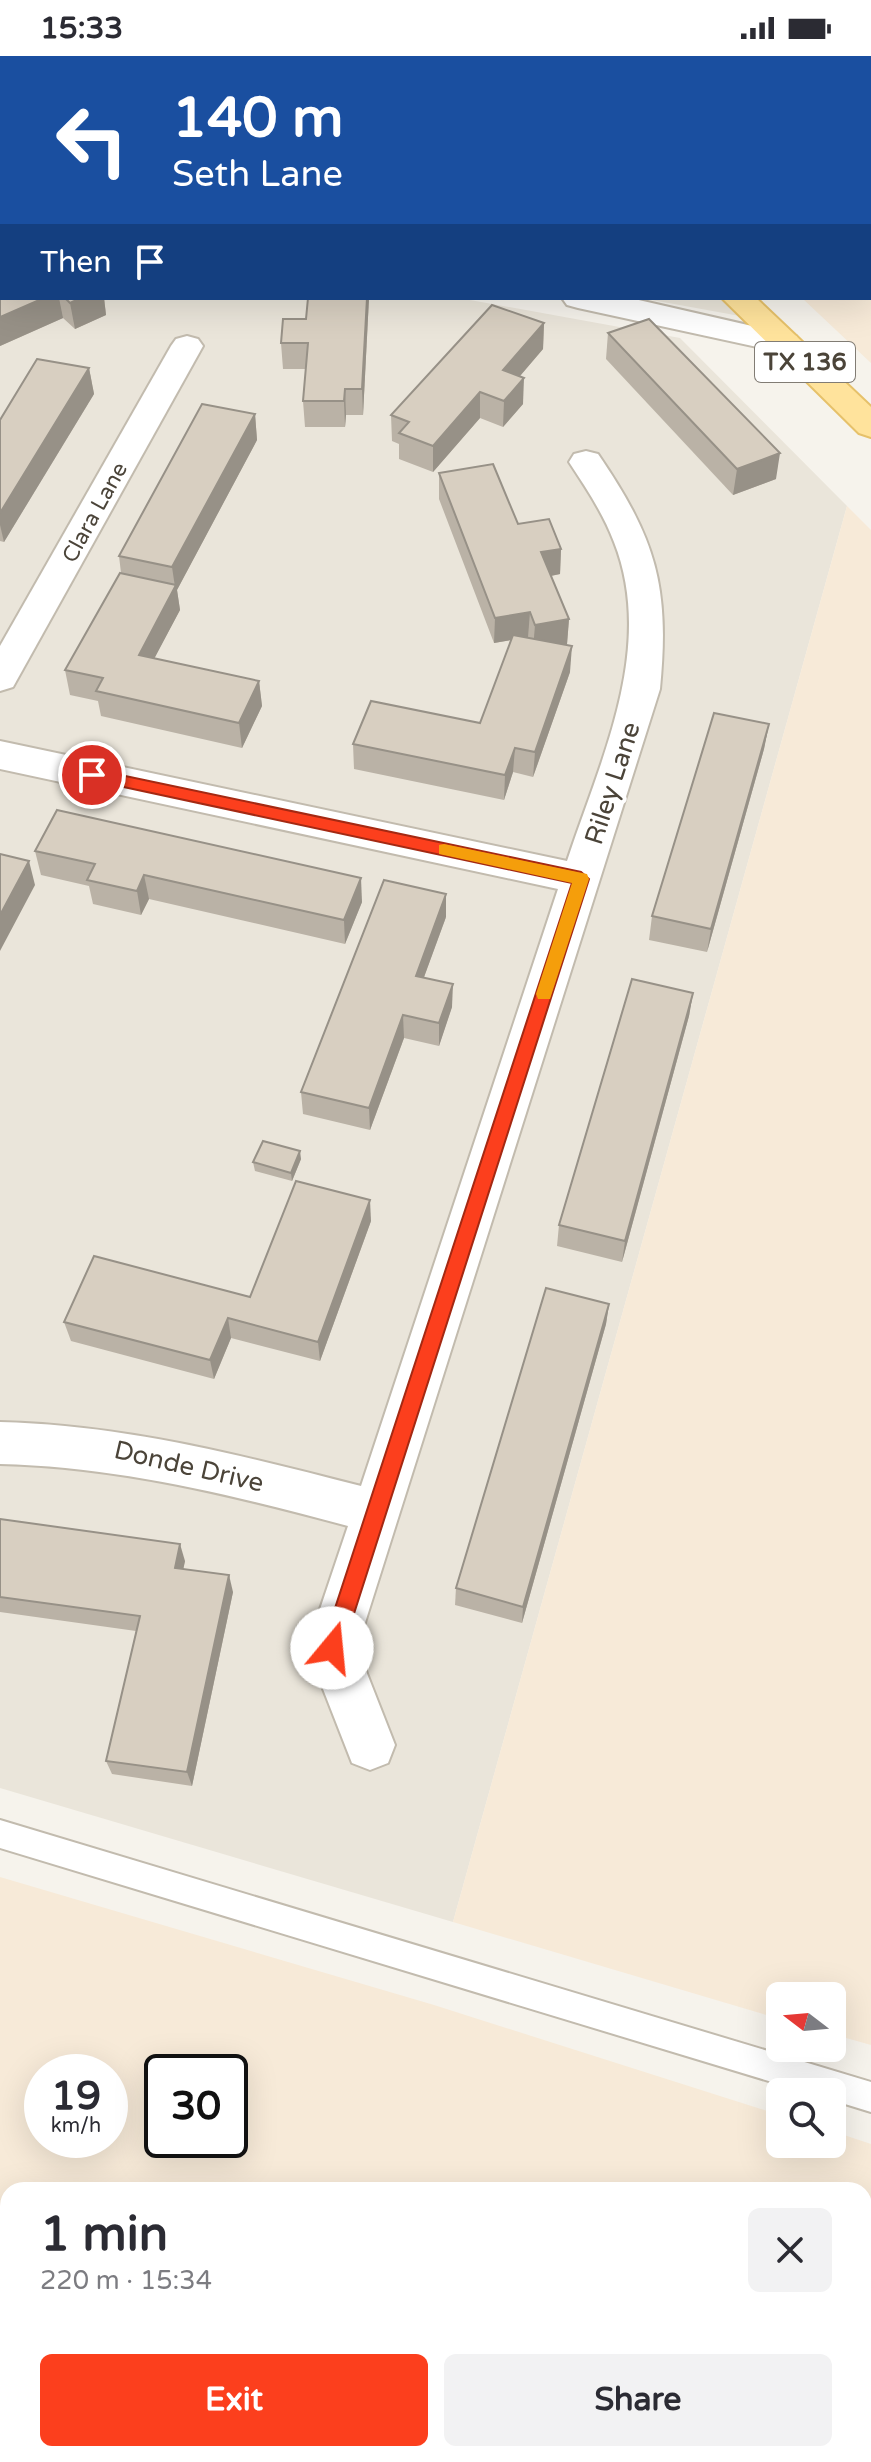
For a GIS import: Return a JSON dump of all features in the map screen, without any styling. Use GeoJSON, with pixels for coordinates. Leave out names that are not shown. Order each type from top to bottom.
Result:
{"type":"FeatureCollection","features":[{"type":"Feature","properties":{"kind":"main road","name":"TX 136"},"geometry":{"type":"LineString","coordinates":[[740,300],[871,426]]}},
{"type":"Feature","properties":{"kind":"street"},"geometry":{"type":"LineString","coordinates":[[589,300],[785,343]]}},
{"type":"Feature","properties":{"kind":"street","name":"Clara Lane"},"geometry":{"type":"LineString","coordinates":[[0,678],[187,346]]}},
{"type":"Feature","properties":{"kind":"street","name":"Riley Lane"},"geometry":{"type":"LineString","coordinates":[[370,1745],[332,1648],[642,689],[648,614],[642,570],[632,534],[586,462]]}},
{"type":"Feature","properties":{"kind":"street"},"geometry":{"type":"LineString","coordinates":[[0,755],[581,879]]}},
{"type":"Feature","properties":{"kind":"street","name":"Donde Drive"},"geometry":{"type":"LineString","coordinates":[[0,1443],[90,1446],[160,1456],[375,1511]]}},
{"type":"Feature","properties":{"kind":"lane"},"geometry":{"type":"LineString","coordinates":[[0,1834],[871,2097]]}},
{"type":"Feature","properties":{"kind":"shaded area"},"geometry":{"type":"Polygon","coordinates":[[[0,300],[470,300],[680,338],[847,506],[453,1922],[0,1788],[0,300]]]}},
{"type":"Feature","properties":{"kind":"shaded area"},"geometry":{"type":"Polygon","coordinates":[[[652,300],[724,300],[740,316],[652,300]]]}},
{"type":"Feature","properties":{"kind":"shaded area"},"geometry":{"type":"Polygon","coordinates":[[[804,300],[871,300],[871,363],[804,300]]]}},
{"type":"Feature","properties":{"kind":"shaded area"},"geometry":{"type":"Polygon","coordinates":[[[847,506],[871,530],[871,2045],[846,2038],[846,1982],[766,1982],[766,2015],[453,1922],[847,506]]]}},
{"type":"Feature","properties":{"kind":"shaded area"},"geometry":{"type":"Polygon","coordinates":[[[0,1877],[434,2005],[766,2111],[766,2158],[846,2158],[846,2136],[871,2144],[871,2182],[0,2182],[0,1877]]]}},
{"type":"Feature","properties":{"kind":"building"},"geometry":{"type":"Polygon","coordinates":[[[0,300],[39,300],[0,317],[0,300]]]}},
{"type":"Feature","properties":{"kind":"building"},"geometry":{"type":"Polygon","coordinates":[[[308,300],[367,300],[362,389],[345,389],[344,401],[303,401],[308,343],[281,343],[283,319],[306,319],[308,300]]]}},
{"type":"Feature","properties":{"kind":"building"},"geometry":{"type":"Polygon","coordinates":[[[492,305],[544,323],[503,370],[524,378],[504,401],[480,392],[433,446],[399,433],[409,422],[391,415],[492,305]]]}},
{"type":"Feature","properties":{"kind":"building"},"geometry":{"type":"Polygon","coordinates":[[[649,319],[780,453],[737,469],[608,333],[649,319]]]}},
{"type":"Feature","properties":{"kind":"building"},"geometry":{"type":"Polygon","coordinates":[[[37,359],[89,368],[0,513],[0,420],[37,359]]]}},
{"type":"Feature","properties":{"kind":"building"},"geometry":{"type":"Polygon","coordinates":[[[202,404],[255,414],[172,567],[119,556],[202,404]]]}},
{"type":"Feature","properties":{"kind":"building"},"geometry":{"type":"Polygon","coordinates":[[[493,464],[518,524],[549,519],[561,549],[541,552],[569,619],[535,625],[530,612],[495,618],[439,473],[493,464]]]}},
{"type":"Feature","properties":{"kind":"building"},"geometry":{"type":"Polygon","coordinates":[[[120,573],[176,585],[139,655],[259,681],[239,723],[96,691],[103,678],[65,670],[120,573]]]}},
{"type":"Feature","properties":{"kind":"building"},"geometry":{"type":"Polygon","coordinates":[[[513,635],[572,646],[535,752],[515,748],[505,775],[353,744],[371,701],[480,723],[513,635]]]}},
{"type":"Feature","properties":{"kind":"building"},"geometry":{"type":"Polygon","coordinates":[[[714,713],[769,724],[711,929],[652,916],[714,713]]]}},
{"type":"Feature","properties":{"kind":"building"},"geometry":{"type":"Polygon","coordinates":[[[57,810],[361,878],[344,920],[144,875],[137,891],[87,880],[95,864],[35,851],[57,810]]]}},
{"type":"Feature","properties":{"kind":"building"},"geometry":{"type":"Polygon","coordinates":[[[0,854],[29,861],[0,915],[0,854]]]}},
{"type":"Feature","properties":{"kind":"building"},"geometry":{"type":"Polygon","coordinates":[[[384,880],[446,894],[416,976],[453,984],[439,1023],[403,1015],[369,1108],[301,1092],[384,880]]]}},
{"type":"Feature","properties":{"kind":"building"},"geometry":{"type":"Polygon","coordinates":[[[632,979],[693,993],[625,1241],[559,1225],[632,979]]]}},
{"type":"Feature","properties":{"kind":"building"},"geometry":{"type":"Polygon","coordinates":[[[263,1141],[300,1151],[291,1173],[253,1162],[263,1141]]]}},
{"type":"Feature","properties":{"kind":"building"},"geometry":{"type":"Polygon","coordinates":[[[296,1181],[370,1200],[318,1342],[228,1318],[210,1360],[64,1322],[94,1256],[250,1297],[296,1181]]]}},
{"type":"Feature","properties":{"kind":"building"},"geometry":{"type":"Polygon","coordinates":[[[546,1288],[609,1304],[523,1607],[456,1588],[546,1288]]]}},
{"type":"Feature","properties":{"kind":"building"},"geometry":{"type":"Polygon","coordinates":[[[0,1519],[180,1544],[175,1568],[229,1575],[187,1772],[106,1761],[140,1616],[0,1597],[0,1519]]]}},
{"type":"Feature","properties":{"kind":"slow traffic"},"geometry":{"type":"LineString","coordinates":[[444,850],[581,879],[544,994]]}},
{"type":"Feature","properties":{"kind":"route"},"geometry":{"type":"LineString","coordinates":[[92,775],[581,879],[332,1648]]}}]}
